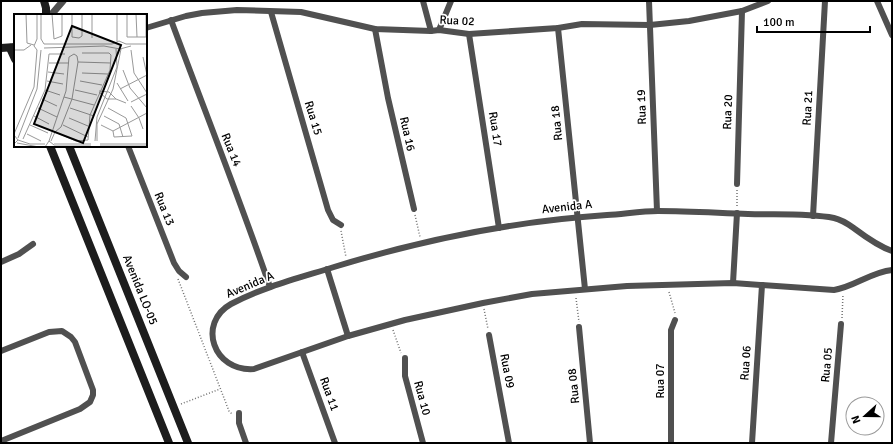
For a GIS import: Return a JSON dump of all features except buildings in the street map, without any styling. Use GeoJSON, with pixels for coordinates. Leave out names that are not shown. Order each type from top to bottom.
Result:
{"type":"FeatureCollection","features":[{"type":"Feature","properties":{"kind":"main road"},"geometry":{"type":"LineString","coordinates":[[44,1],[46,14]]}},
{"type":"Feature","properties":{"kind":"main road"},"geometry":{"type":"LineString","coordinates":[[1,48],[13,48]]}},
{"type":"Feature","properties":{"kind":"main road"},"geometry":{"type":"LineString","coordinates":[[50,147],[169,443]]}},
{"type":"Feature","properties":{"kind":"main road","name":"Avenida LO-05"},"geometry":{"type":"LineString","coordinates":[[69,147],[188,443]]}},
{"type":"Feature","properties":{"kind":"street"},"geometry":{"type":"LineString","coordinates":[[52,14],[63,1]]}},
{"type":"Feature","properties":{"kind":"street"},"geometry":{"type":"LineString","coordinates":[[423,1],[431,31]]}},
{"type":"Feature","properties":{"kind":"street"},"geometry":{"type":"LineString","coordinates":[[439,30],[451,1]]}},
{"type":"Feature","properties":{"kind":"street","name":"Rua 19"},"geometry":{"type":"LineString","coordinates":[[648,1],[657,211]]}},
{"type":"Feature","properties":{"kind":"street","name":"Rua 02"},"geometry":{"type":"LineString","coordinates":[[147,28],[186,16],[209,12],[237,10],[301,12],[375,29],[439,30],[469,34],[558,28],[582,24],[650,25],[689,21],[742,11],[768,1]]}},
{"type":"Feature","properties":{"kind":"street","name":"Rua 21"},"geometry":{"type":"LineString","coordinates":[[813,216],[825,1]]}},
{"type":"Feature","properties":{"kind":"street"},"geometry":{"type":"LineString","coordinates":[[877,1],[892,35]]}},
{"type":"Feature","properties":{"kind":"street","name":"Rua 20"},"geometry":{"type":"LineString","coordinates":[[737,184],[742,11]]}},
{"type":"Feature","properties":{"kind":"street","name":"Rua 15"},"geometry":{"type":"LineString","coordinates":[[271,12],[328,210],[333,220],[341,225]]}},
{"type":"Feature","properties":{"kind":"street","name":"Rua 14"},"geometry":{"type":"LineString","coordinates":[[171,20],[243,210],[270,287]]}},
{"type":"Feature","properties":{"kind":"street","name":"Rua 18"},"geometry":{"type":"LineString","coordinates":[[558,28],[585,289]]}},
{"type":"Feature","properties":{"kind":"street","name":"Rua 16"},"geometry":{"type":"LineString","coordinates":[[375,29],[388,98],[414,209]]}},
{"type":"Feature","properties":{"kind":"street","name":"Rua 17"},"geometry":{"type":"LineString","coordinates":[[469,34],[499,228]]}},
{"type":"Feature","properties":{"kind":"street","name":"Rua 13"},"geometry":{"type":"LineString","coordinates":[[128,147],[177,269],[186,277]]}},
{"type":"Feature","properties":{"kind":"street","name":"Avenida A"},"geometry":{"type":"LineString","coordinates":[[892,251],[876,244],[847,223],[840,220],[813,216],[657,211],[578,217],[499,228],[421,242],[270,287],[245,297],[222,310],[214,328],[213,335],[215,349],[223,360],[241,369],[249,370],[257,369],[348,336],[412,318],[532,294],[670,284],[733,283],[834,290],[843,289],[879,273],[892,270]]}},
{"type":"Feature","properties":{"kind":"street"},"geometry":{"type":"LineString","coordinates":[[733,283],[737,213]]}},
{"type":"Feature","properties":{"kind":"street"},"geometry":{"type":"LineString","coordinates":[[1,262],[19,254],[33,244]]}},
{"type":"Feature","properties":{"kind":"street"},"geometry":{"type":"LineString","coordinates":[[327,269],[348,336]]}},
{"type":"Feature","properties":{"kind":"street","name":"Rua 06"},"geometry":{"type":"LineString","coordinates":[[752,443],[762,285]]}},
{"type":"Feature","properties":{"kind":"street","name":"Rua 07"},"geometry":{"type":"LineString","coordinates":[[671,443],[671,330],[676,320]]}},
{"type":"Feature","properties":{"kind":"street","name":"Rua 05"},"geometry":{"type":"LineString","coordinates":[[831,443],[841,324]]}},
{"type":"Feature","properties":{"kind":"street","name":"Rua 08"},"geometry":{"type":"LineString","coordinates":[[579,327],[590,443]]}},
{"type":"Feature","properties":{"kind":"street"},"geometry":{"type":"LineString","coordinates":[[1,351],[49,332],[62,331],[71,336],[79,350],[93,392],[90,402],[80,409],[1,441]]}},
{"type":"Feature","properties":{"kind":"street","name":"Rua 09"},"geometry":{"type":"LineString","coordinates":[[489,335],[509,443]]}},
{"type":"Feature","properties":{"kind":"street","name":"Rua 11"},"geometry":{"type":"LineString","coordinates":[[302,352],[335,443]]}},
{"type":"Feature","properties":{"kind":"street","name":"Rua 10"},"geometry":{"type":"LineString","coordinates":[[405,358],[405,376],[423,443]]}},
{"type":"Feature","properties":{"kind":"street"},"geometry":{"type":"LineString","coordinates":[[239,416],[246,443]]}},
{"type":"Feature","properties":{"kind":"path"},"geometry":{"type":"LineString","coordinates":[[737,184],[737,213]]}},
{"type":"Feature","properties":{"kind":"path"},"geometry":{"type":"LineString","coordinates":[[414,209],[421,242]]}},
{"type":"Feature","properties":{"kind":"path"},"geometry":{"type":"LineString","coordinates":[[341,225],[342,238],[348,263]]}},
{"type":"Feature","properties":{"kind":"path"},"geometry":{"type":"LineString","coordinates":[[177,269],[179,284],[229,411],[239,416]]}},
{"type":"Feature","properties":{"kind":"path"},"geometry":{"type":"LineString","coordinates":[[670,284],[669,296],[676,320]]}},
{"type":"Feature","properties":{"kind":"path"},"geometry":{"type":"LineString","coordinates":[[841,324],[843,289]]}},
{"type":"Feature","properties":{"kind":"path"},"geometry":{"type":"LineString","coordinates":[[575,290],[579,327]]}},
{"type":"Feature","properties":{"kind":"path"},"geometry":{"type":"LineString","coordinates":[[482,303],[489,335]]}},
{"type":"Feature","properties":{"kind":"path"},"geometry":{"type":"LineString","coordinates":[[391,324],[401,353],[405,358]]}},
{"type":"Feature","properties":{"kind":"path"},"geometry":{"type":"LineString","coordinates":[[174,407],[220,389]]}}]}
